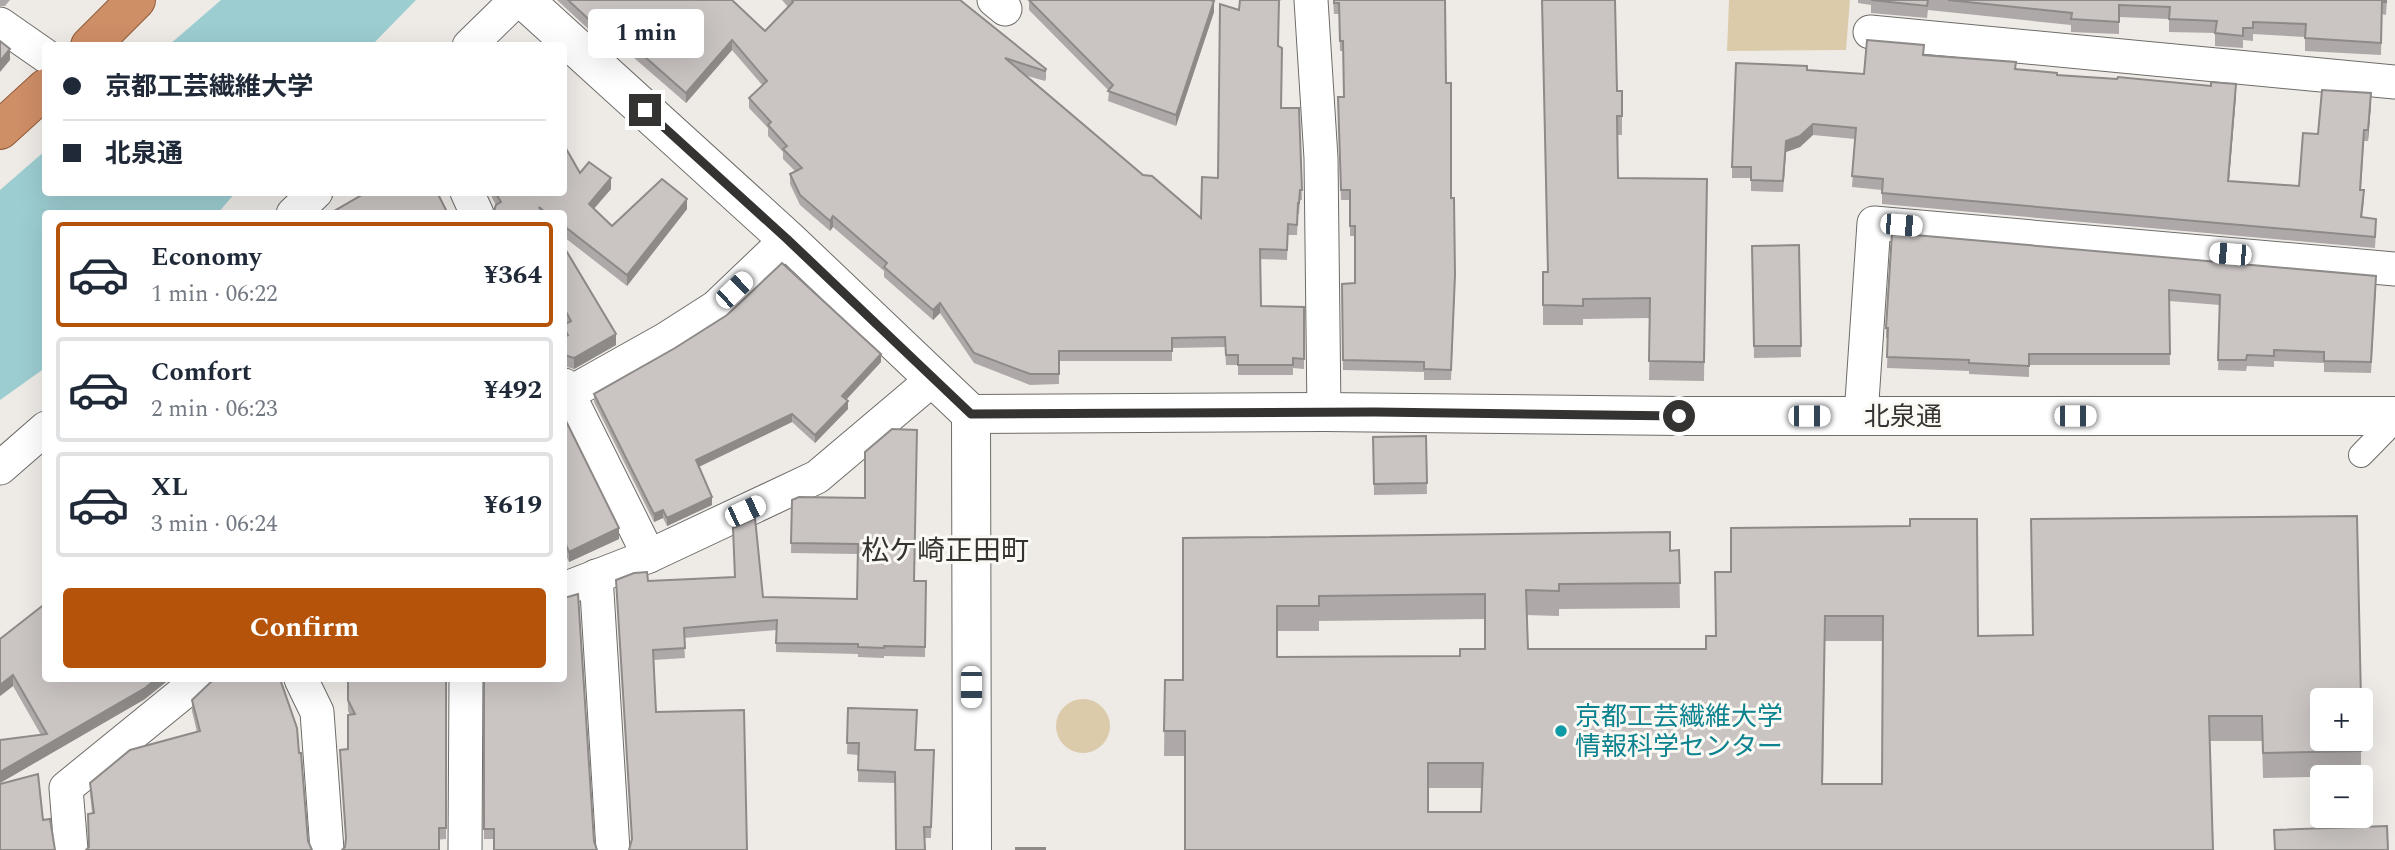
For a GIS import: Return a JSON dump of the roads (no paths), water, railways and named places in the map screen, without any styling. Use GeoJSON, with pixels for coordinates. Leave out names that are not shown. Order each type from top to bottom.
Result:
{"type":"FeatureCollection","features":[{"type":"Feature","properties":{"kind":"highway"},"geometry":{"type":"LineString","coordinates":[[94,42],[136,0]]}},
{"type":"Feature","properties":{"kind":"highway"},"geometry":{"type":"LineString","coordinates":[[0,130],[42,92]]}},
{"type":"Feature","properties":{"kind":"street"},"geometry":{"type":"LineString","coordinates":[[473,42],[516,0]]}},
{"type":"Feature","properties":{"kind":"street"},"geometry":{"type":"LineString","coordinates":[[524,0],[787,239],[971,414],[972,850]]}},
{"type":"Feature","properties":{"kind":"street"},"geometry":{"type":"LineString","coordinates":[[1311,0],[1321,158],[1324,412]]}},
{"type":"Feature","properties":{"kind":"street"},"geometry":{"type":"LineString","coordinates":[[0,24],[42,53]]}},
{"type":"Feature","properties":{"kind":"street"},"geometry":{"type":"LineString","coordinates":[[1870,32],[2395,82]]}},
{"type":"Feature","properties":{"kind":"street"},"geometry":{"type":"LineString","coordinates":[[297,210],[312,196]]}},
{"type":"Feature","properties":{"kind":"street"},"geometry":{"type":"LineString","coordinates":[[1861,416],[1874,223],[2395,269]]}},
{"type":"Feature","properties":{"kind":"street"},"geometry":{"type":"LineString","coordinates":[[567,389],[666,339],[716,307],[787,239]]}},
{"type":"Feature","properties":{"kind":"street"},"geometry":{"type":"LineString","coordinates":[[567,588],[649,556],[817,477],[933,379]]}},
{"type":"Feature","properties":{"kind":"street"},"geometry":{"type":"LineString","coordinates":[[567,392],[649,556]]}},
{"type":"Feature","properties":{"kind":"street","name":"北泉通"},"geometry":{"type":"LineString","coordinates":[[971,414],[1324,412],[2395,418]]}},
{"type":"Feature","properties":{"kind":"street"},"geometry":{"type":"LineString","coordinates":[[2361,455],[2395,418]]}},
{"type":"Feature","properties":{"kind":"street"},"geometry":{"type":"LineString","coordinates":[[0,468],[42,431]]}},
{"type":"Feature","properties":{"kind":"street"},"geometry":{"type":"LineString","coordinates":[[596,576],[613,850]]}},
{"type":"Feature","properties":{"kind":"street"},"geometry":{"type":"LineString","coordinates":[[71,850],[66,788],[196,682]]}},
{"type":"Feature","properties":{"kind":"street"},"geometry":{"type":"LineString","coordinates":[[302,682],[317,712],[327,850]]}},
{"type":"Feature","properties":{"kind":"street"},"geometry":{"type":"LineString","coordinates":[[465,850],[466,682]]}},
{"type":"Feature","properties":{"kind":"water"},"geometry":{"type":"Polygon","coordinates":[[[221,0],[416,0],[375,42],[172,42],[221,0]]]}},
{"type":"Feature","properties":{"kind":"water"},"geometry":{"type":"Polygon","coordinates":[[[42,154],[42,196],[232,196],[221,210],[42,210],[42,370],[0,400],[0,190],[42,154]]]}},
{"type":"Feature","properties":{"kind":"place","name":"京都工芸繊維大学 情報科学センター"},"geometry":{"type":"Point","coordinates":[1561,731]}},
{"type":"Feature","properties":{"kind":"district","name":"松ケ崎正田町"},"geometry":{"type":"Point","coordinates":[945,550]}}]}
